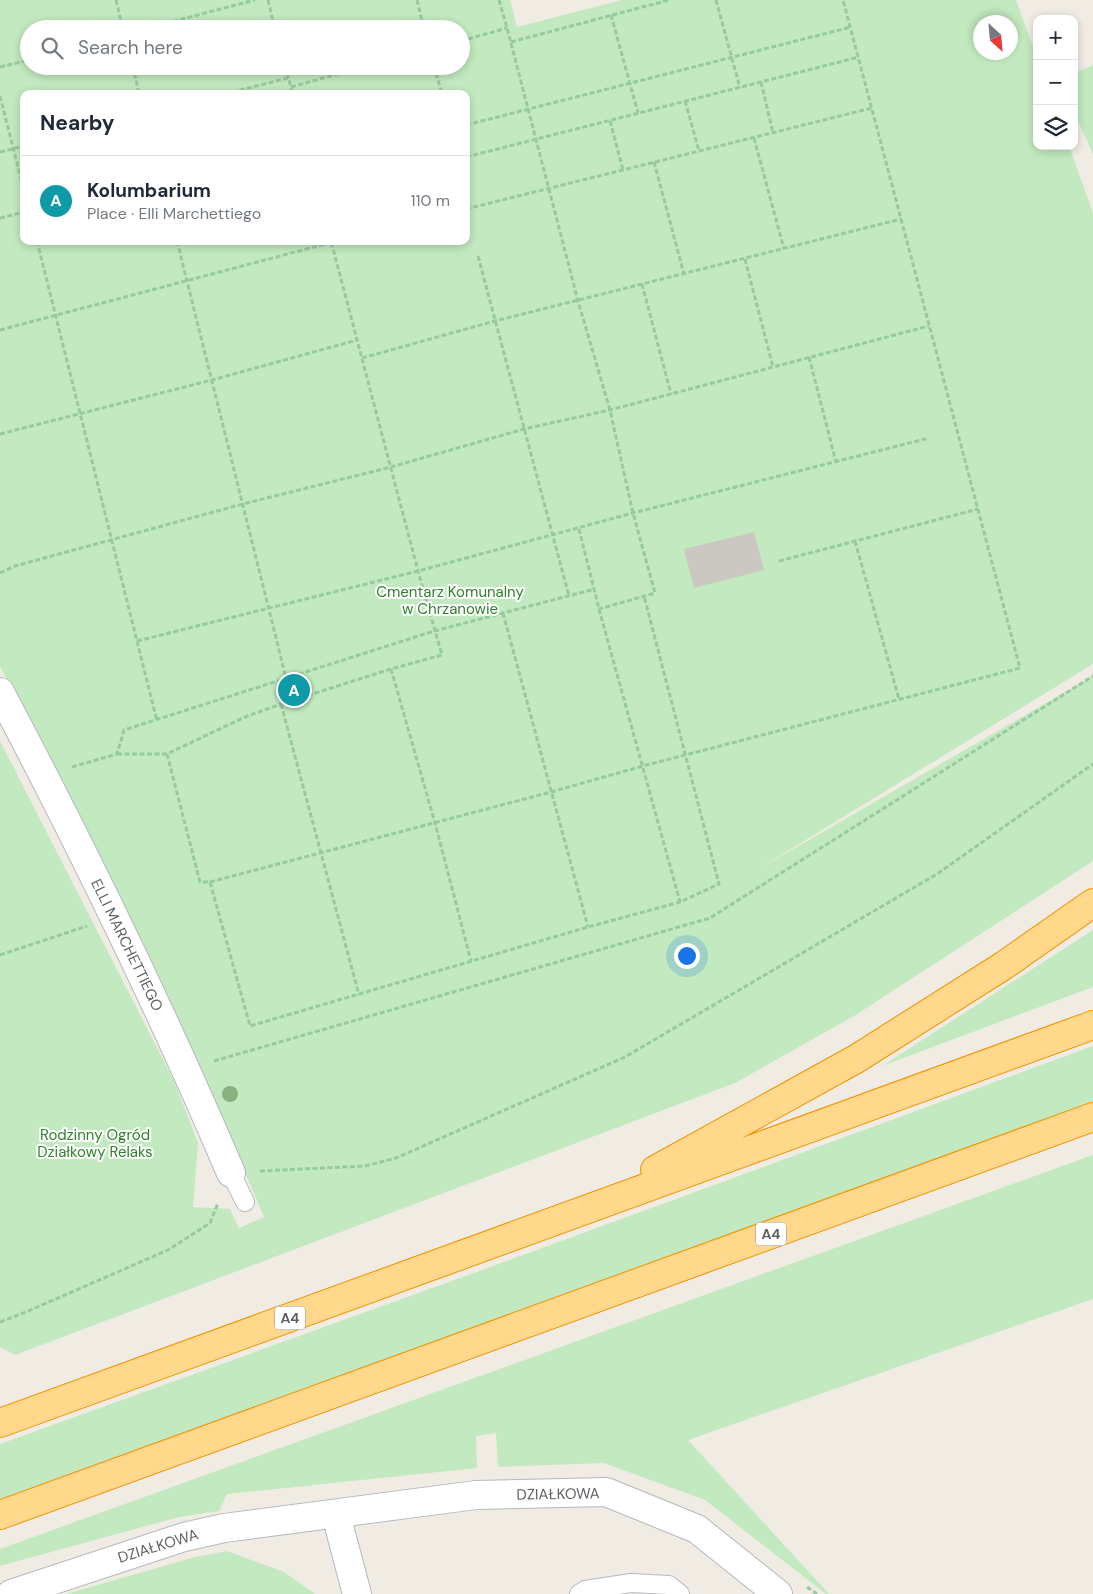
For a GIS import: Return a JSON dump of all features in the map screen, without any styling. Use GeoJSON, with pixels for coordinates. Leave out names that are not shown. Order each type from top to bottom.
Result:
{"type":"FeatureCollection","features":[{"type":"Feature","properties":{"kind":"highway"},"geometry":{"type":"LineString","coordinates":[[579,1212],[856,1059],[1003,966],[1093,903]]}},
{"type":"Feature","properties":{"kind":"highway","name":"A4"},"geometry":{"type":"LineString","coordinates":[[0,1423],[1093,1025]]}},
{"type":"Feature","properties":{"kind":"highway","name":"A4"},"geometry":{"type":"LineString","coordinates":[[0,1515],[1093,1117]]}},
{"type":"Feature","properties":{"kind":"street","name":"ELLI MARCHETTIEGO"},"geometry":{"type":"LineString","coordinates":[[0,692],[113,916],[187,1069],[231,1173]]}},
{"type":"Feature","properties":{"kind":"street","name":"DZIAŁKOWA"},"geometry":{"type":"LineString","coordinates":[[11,1594],[184,1537],[224,1528],[476,1495],[606,1492],[697,1529],[778,1594]]}},
{"type":"Feature","properties":{"kind":"street"},"geometry":{"type":"LineString","coordinates":[[339,1513],[340,1530],[357,1594]]}},
{"type":"Feature","properties":{"kind":"lane","name":"ELLI MARCHETTIEGO"},"geometry":{"type":"LineString","coordinates":[[231,1173],[245,1202]]}},
{"type":"Feature","properties":{"kind":"lane"},"geometry":{"type":"LineString","coordinates":[[579,1594],[584,1590],[632,1583],[669,1585],[680,1594]]}},
{"type":"Feature","properties":{"kind":"path"},"geometry":{"type":"LineString","coordinates":[[116,0],[121,20]]}},
{"type":"Feature","properties":{"kind":"path"},"geometry":{"type":"LineString","coordinates":[[178,20],[255,0]]}},
{"type":"Feature","properties":{"kind":"path"},"geometry":{"type":"LineString","coordinates":[[268,0],[273,20]]}},
{"type":"Feature","properties":{"kind":"path"},"geometry":{"type":"LineString","coordinates":[[416,0],[422,20]]}},
{"type":"Feature","properties":{"kind":"path"},"geometry":{"type":"LineString","coordinates":[[499,0],[508,28],[578,301],[610,410],[633,513],[655,593],[599,608]]}},
{"type":"Feature","properties":{"kind":"path"},"geometry":{"type":"LineString","coordinates":[[511,42],[669,0]]}},
{"type":"Feature","properties":{"kind":"path"},"geometry":{"type":"LineString","coordinates":[[716,0],[740,88]]}},
{"type":"Feature","properties":{"kind":"path"},"geometry":{"type":"LineString","coordinates":[[166,754],[200,882],[210,882],[551,792],[642,766],[1020,668],[843,0]]}},
{"type":"Feature","properties":{"kind":"path"},"geometry":{"type":"LineString","coordinates":[[611,15],[638,113]]}},
{"type":"Feature","properties":{"kind":"path"},"geometry":{"type":"LineString","coordinates":[[470,124],[851,27]]}},
{"type":"Feature","properties":{"kind":"path"},"geometry":{"type":"LineString","coordinates":[[470,39],[508,28]]}},
{"type":"Feature","properties":{"kind":"path"},"geometry":{"type":"LineString","coordinates":[[470,157],[858,57]]}},
{"type":"Feature","properties":{"kind":"path"},"geometry":{"type":"LineString","coordinates":[[0,68],[20,62]]}},
{"type":"Feature","properties":{"kind":"path"},"geometry":{"type":"LineString","coordinates":[[135,75],[139,90]]}},
{"type":"Feature","properties":{"kind":"path"},"geometry":{"type":"LineString","coordinates":[[287,75],[291,90]]}},
{"type":"Feature","properties":{"kind":"path"},"geometry":{"type":"LineString","coordinates":[[291,87],[334,75]]}},
{"type":"Feature","properties":{"kind":"path"},"geometry":{"type":"LineString","coordinates":[[437,75],[441,90]]}},
{"type":"Feature","properties":{"kind":"path"},"geometry":{"type":"LineString","coordinates":[[241,90],[288,78]]}},
{"type":"Feature","properties":{"kind":"path"},"geometry":{"type":"LineString","coordinates":[[760,82],[773,133]]}},
{"type":"Feature","properties":{"kind":"path"},"geometry":{"type":"LineString","coordinates":[[0,96],[20,175]]}},
{"type":"Feature","properties":{"kind":"path"},"geometry":{"type":"LineString","coordinates":[[685,101],[699,151]]}},
{"type":"Feature","properties":{"kind":"path"},"geometry":{"type":"LineString","coordinates":[[470,208],[872,108]]}},
{"type":"Feature","properties":{"kind":"path"},"geometry":{"type":"LineString","coordinates":[[610,121],[623,170]]}},
{"type":"Feature","properties":{"kind":"path"},"geometry":{"type":"LineString","coordinates":[[754,138],[784,249]]}},
{"type":"Feature","properties":{"kind":"path"},"geometry":{"type":"LineString","coordinates":[[0,152],[20,147]]}},
{"type":"Feature","properties":{"kind":"path"},"geometry":{"type":"LineString","coordinates":[[654,162],[684,274]]}},
{"type":"Feature","properties":{"kind":"path"},"geometry":{"type":"LineString","coordinates":[[0,218],[20,213]]}},
{"type":"Feature","properties":{"kind":"path"},"geometry":{"type":"LineString","coordinates":[[362,358],[495,321],[901,219]]}},
{"type":"Feature","properties":{"kind":"path"},"geometry":{"type":"LineString","coordinates":[[38,245],[157,721]]}},
{"type":"Feature","properties":{"kind":"path"},"geometry":{"type":"LineString","coordinates":[[178,245],[286,678]]}},
{"type":"Feature","properties":{"kind":"path"},"geometry":{"type":"LineString","coordinates":[[0,330],[321,245]]}},
{"type":"Feature","properties":{"kind":"path"},"geometry":{"type":"LineString","coordinates":[[43,775],[117,754],[166,754],[245,717],[281,704],[442,655],[418,571],[333,245]]}},
{"type":"Feature","properties":{"kind":"path"},"geometry":{"type":"LineString","coordinates":[[478,256],[570,596]]}},
{"type":"Feature","properties":{"kind":"path"},"geometry":{"type":"LineString","coordinates":[[745,259],[773,367]]}},
{"type":"Feature","properties":{"kind":"path"},"geometry":{"type":"LineString","coordinates":[[642,284],[672,394]]}},
{"type":"Feature","properties":{"kind":"path"},"geometry":{"type":"LineString","coordinates":[[0,573],[15,566],[112,539],[391,467],[524,429],[610,410],[930,326]]}},
{"type":"Feature","properties":{"kind":"path"},"geometry":{"type":"LineString","coordinates":[[0,434],[212,380],[357,340]]}},
{"type":"Feature","properties":{"kind":"path"},"geometry":{"type":"LineString","coordinates":[[809,357],[836,462]]}},
{"type":"Feature","properties":{"kind":"path"},"geometry":{"type":"LineString","coordinates":[[137,641],[418,571],[552,534],[579,529],[633,513],[929,438]]}},
{"type":"Feature","properties":{"kind":"path"},"geometry":{"type":"LineString","coordinates":[[779,561],[978,509]]}},
{"type":"Feature","properties":{"kind":"path"},"geometry":{"type":"LineString","coordinates":[[579,529],[680,902]]}},
{"type":"Feature","properties":{"kind":"path"},"geometry":{"type":"LineString","coordinates":[[855,541],[899,700]]}},
{"type":"Feature","properties":{"kind":"path"},"geometry":{"type":"LineString","coordinates":[[117,754],[124,730],[434,631],[595,589]]}},
{"type":"Feature","properties":{"kind":"path"},"geometry":{"type":"LineString","coordinates":[[210,882],[250,1026],[680,902],[719,884],[644,596]]}},
{"type":"Feature","properties":{"kind":"path"},"geometry":{"type":"LineString","coordinates":[[503,613],[588,927]]}},
{"type":"Feature","properties":{"kind":"path"},"geometry":{"type":"LineString","coordinates":[[391,669],[435,823],[471,961]]}},
{"type":"Feature","properties":{"kind":"path"},"geometry":{"type":"LineString","coordinates":[[187,1069],[710,918],[1093,676]]}},
{"type":"Feature","properties":{"kind":"path"},"geometry":{"type":"LineString","coordinates":[[281,704],[359,996]]}},
{"type":"Feature","properties":{"kind":"path"},"geometry":{"type":"LineString","coordinates":[[0,1322],[168,1250],[210,1223],[231,1173],[365,1166],[396,1158],[625,1057],[937,874],[1093,764]]}},
{"type":"Feature","properties":{"kind":"path"},"geometry":{"type":"LineString","coordinates":[[0,955],[72,932],[113,916]]}},
{"type":"Feature","properties":{"kind":"green space","name":"Cmentarz Komunalny w Chrzanowie"},"geometry":{"type":"Polygon","coordinates":[[[0,0],[510,0],[517,27],[622,0],[1016,0],[1033,47],[1033,150],[1070,150],[1093,213],[1093,664],[755,871],[1093,676],[1093,861],[854,1016],[735,1083],[15,1355],[0,1347],[0,741],[174,1081],[198,1143],[193,1207],[230,1209],[239,1228],[264,1217],[189,1042],[21,705],[0,667],[0,0]]]}},
{"type":"Feature","properties":{"kind":"green space"},"geometry":{"type":"Polygon","coordinates":[[[1093,65],[1093,154],[1078,121],[1078,71],[1093,65]]]}},
{"type":"Feature","properties":{"kind":"green space"},"geometry":{"type":"Polygon","coordinates":[[[1093,930],[1093,987],[882,1066],[1093,930]]]}},
{"type":"Feature","properties":{"kind":"green space"},"geometry":{"type":"Polygon","coordinates":[[[1093,1046],[1093,1102],[0,1500],[0,1444],[474,1273],[1093,1046]]]}},
{"type":"Feature","properties":{"kind":"green space"},"geometry":{"type":"Polygon","coordinates":[[[1093,1155],[1093,1299],[688,1440],[829,1594],[826,1594],[705,1500],[604,1463],[498,1467],[496,1433],[476,1436],[477,1468],[227,1494],[219,1511],[179,1517],[0,1566],[0,1549],[1093,1155]]]}},
{"type":"Feature","properties":{"kind":"green space"},"geometry":{"type":"Polygon","coordinates":[[[227,1551],[284,1572],[315,1594],[66,1594],[195,1557],[227,1551]]]}},
{"type":"Feature","properties":{"kind":"building"},"geometry":{"type":"Polygon","coordinates":[[[754,532],[764,570],[694,588],[684,549],[754,532]]]}},
{"type":"Feature","properties":{"kind":"place","name":"Kolumbarium"},"geometry":{"type":"Point","coordinates":[294,690]}},
{"type":"Feature","properties":{"kind":"park label","name":"Rodzinny Ogród Działkowy Relaks"},"geometry":{"type":"Point","coordinates":[95,1144]}}]}
